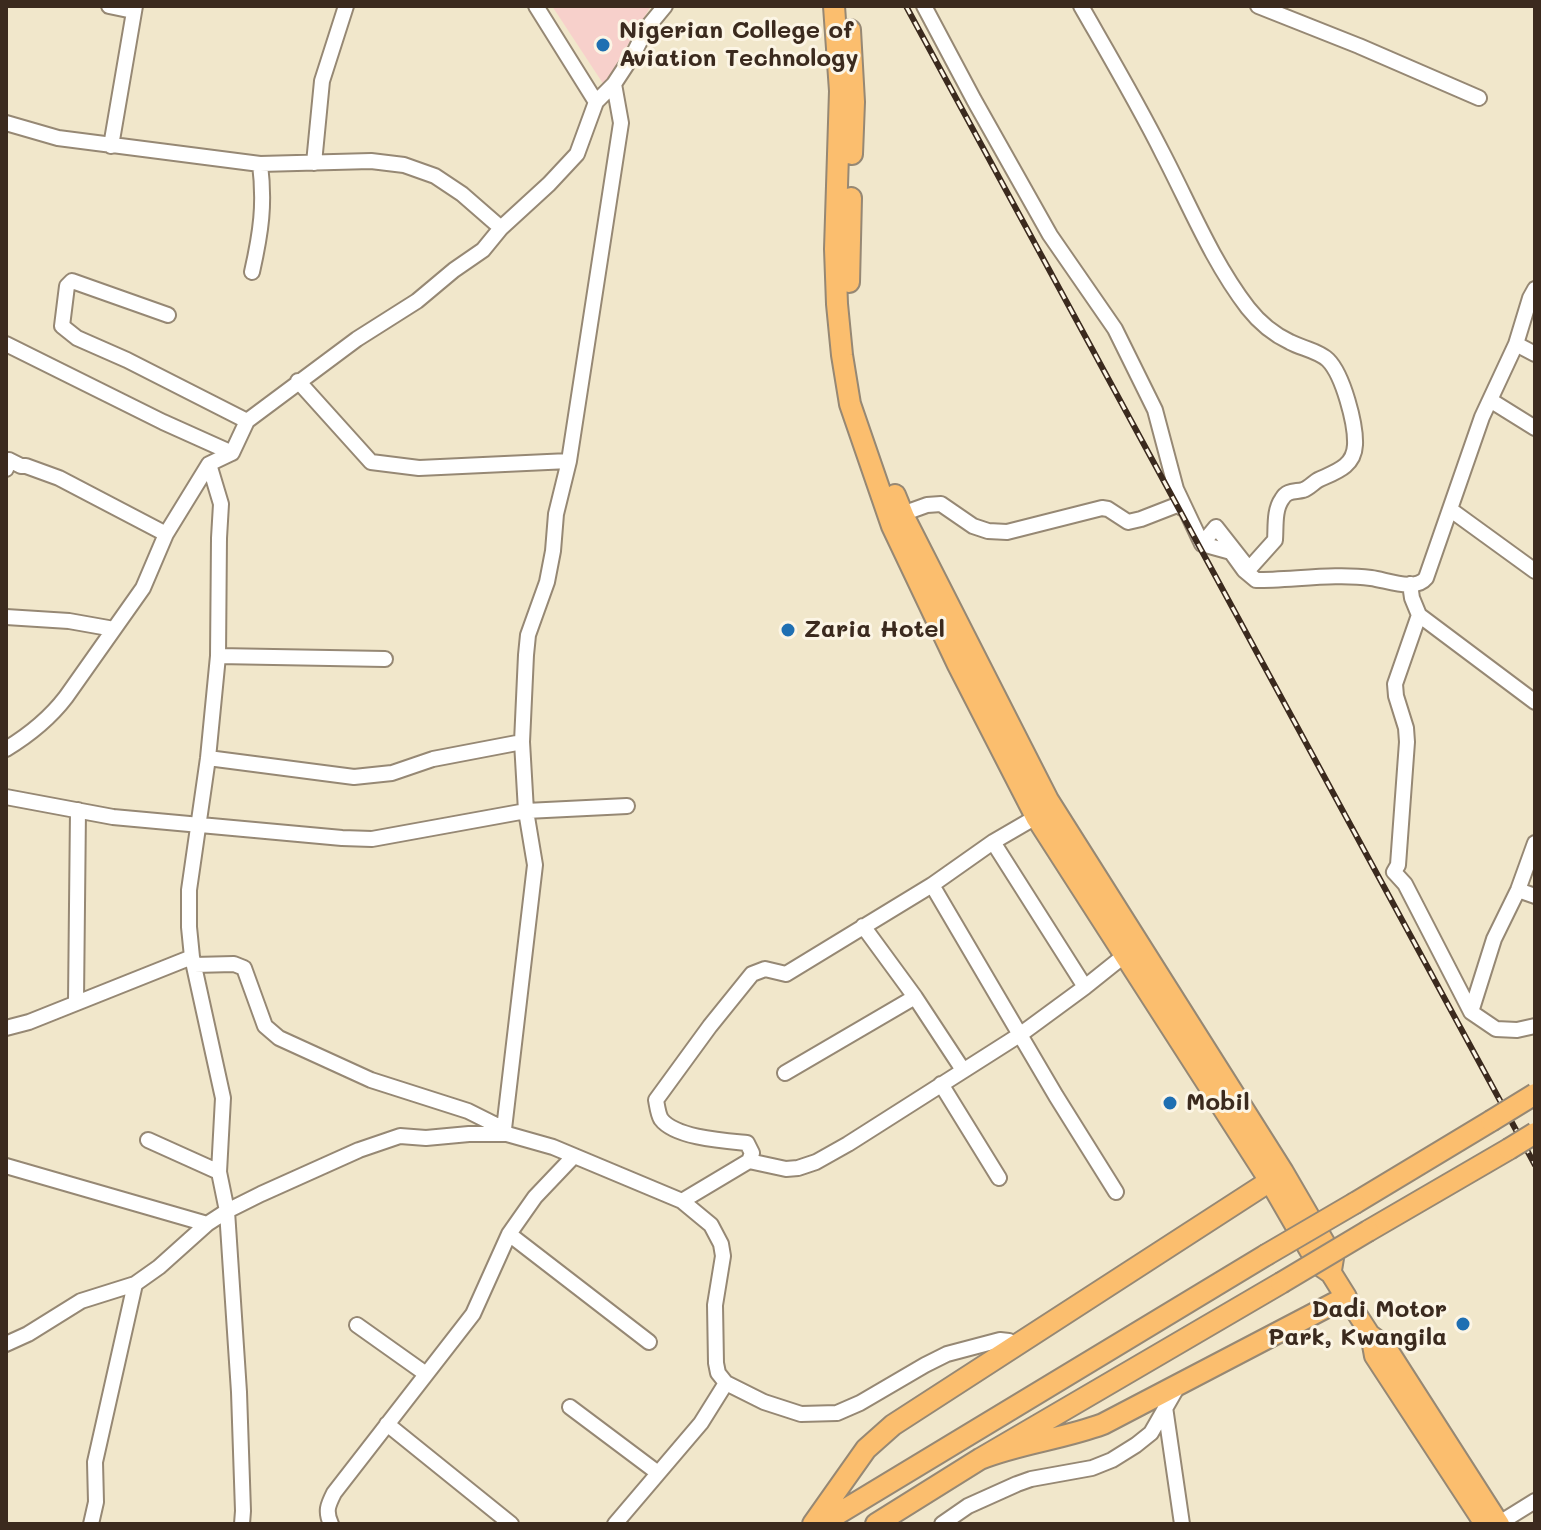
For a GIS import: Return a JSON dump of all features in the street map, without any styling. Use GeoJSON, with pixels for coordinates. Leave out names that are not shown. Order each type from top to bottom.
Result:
{"type":"FeatureCollection","features":[{"type":"Feature","properties":{"kind":"highway"},"geometry":{"type":"LineString","coordinates":[[834,6],[840,91],[835,249],[842,355],[850,404],[892,526],[958,665],[1036,817],[1270,1181],[1318,1264],[1331,1273],[1346,1297],[1093,1428],[1017,1446],[980,1459]]}},
{"type":"Feature","properties":{"kind":"highway"},"geometry":{"type":"LineString","coordinates":[[847,6],[854,102],[849,282],[854,347],[865,408],[902,514],[1048,800],[1283,1172],[1333,1258],[1331,1273]]}},
{"type":"Feature","properties":{"kind":"highway"},"geometry":{"type":"LineString","coordinates":[[821,1524],[1535,1094]]}},
{"type":"Feature","properties":{"kind":"highway"},"geometry":{"type":"LineString","coordinates":[[876,1524],[980,1459],[1535,1133]]}},
{"type":"Feature","properties":{"kind":"highway"},"geometry":{"type":"LineString","coordinates":[[813,1524],[852,1467],[893,1425],[1270,1181]]}},
{"type":"Feature","properties":{"kind":"highway"},"geometry":{"type":"LineString","coordinates":[[1093,1360],[1109,1384]]}},
{"type":"Feature","properties":{"kind":"main road"},"geometry":{"type":"LineString","coordinates":[[1346,1297],[1370,1334],[1386,1346],[1499,1524]]}},
{"type":"Feature","properties":{"kind":"main road"},"geometry":{"type":"LineString","coordinates":[[1370,1334],[1374,1356],[1484,1524]]}},
{"type":"Feature","properties":{"kind":"street"},"geometry":{"type":"LineString","coordinates":[[109,6],[134,9],[111,146]]}},
{"type":"Feature","properties":{"kind":"street"},"geometry":{"type":"LineString","coordinates":[[314,163],[322,81],[346,6]]}},
{"type":"Feature","properties":{"kind":"street"},"geometry":{"type":"LineString","coordinates":[[536,6],[596,102]]}},
{"type":"Feature","properties":{"kind":"street"},"geometry":{"type":"LineString","coordinates":[[6,749],[55,711],[143,588],[166,534],[209,464],[232,453],[247,421],[357,339],[417,301],[483,250],[501,228],[577,154],[596,102],[614,84],[646,29],[665,6]]}},
{"type":"Feature","properties":{"kind":"street"},"geometry":{"type":"LineString","coordinates":[[924,6],[1050,235],[1115,329],[1155,410],[1176,489],[1202,544],[1231,552],[1256,580],[1370,578],[1392,583],[1422,583],[1451,510],[1482,417],[1516,344],[1535,289]]}},
{"type":"Feature","properties":{"kind":"street"},"geometry":{"type":"LineString","coordinates":[[1081,6],[1162,152],[1208,245],[1240,296],[1269,329],[1288,342],[1327,359],[1351,412],[1355,444],[1349,463],[1306,489],[1289,492],[1282,499],[1276,515],[1275,540],[1249,569],[1216,527],[1202,544]]}},
{"type":"Feature","properties":{"kind":"street"},"geometry":{"type":"LineString","coordinates":[[1258,6],[1479,98]]}},
{"type":"Feature","properties":{"kind":"street"},"geometry":{"type":"LineString","coordinates":[[505,1132],[535,865],[526,811],[522,742],[528,635],[547,582],[556,514],[569,461],[621,123],[614,84]]}},
{"type":"Feature","properties":{"kind":"street"},"geometry":{"type":"LineString","coordinates":[[6,123],[58,138],[260,164],[371,161],[404,165],[435,176],[462,194],[501,228]]}},
{"type":"Feature","properties":{"kind":"street"},"geometry":{"type":"LineString","coordinates":[[252,272],[264,193],[260,164]]}},
{"type":"Feature","properties":{"kind":"street"},"geometry":{"type":"LineString","coordinates":[[168,315],[72,281],[67,286],[62,326],[77,338],[247,421]]}},
{"type":"Feature","properties":{"kind":"street"},"geometry":{"type":"LineString","coordinates":[[6,344],[232,453]]}},
{"type":"Feature","properties":{"kind":"street"},"geometry":{"type":"LineString","coordinates":[[1516,344],[1535,354]]}},
{"type":"Feature","properties":{"kind":"street"},"geometry":{"type":"LineString","coordinates":[[298,381],[371,462],[419,468],[569,461]]}},
{"type":"Feature","properties":{"kind":"street"},"geometry":{"type":"LineString","coordinates":[[1490,400],[1535,428]]}},
{"type":"Feature","properties":{"kind":"street"},"geometry":{"type":"LineString","coordinates":[[6,469],[9,460],[59,478],[166,534]]}},
{"type":"Feature","properties":{"kind":"street"},"geometry":{"type":"LineString","coordinates":[[209,464],[221,504],[218,656],[208,758],[189,890],[189,927],[193,961],[223,1098],[219,1172],[227,1211],[239,1392],[242,1524]]}},
{"type":"Feature","properties":{"kind":"street"},"geometry":{"type":"LineString","coordinates":[[902,514],[927,505],[941,504],[973,526],[1007,532],[1102,508],[1128,522],[1177,505],[1184,509]]}},
{"type":"Feature","properties":{"kind":"street"},"geometry":{"type":"LineString","coordinates":[[1451,510],[1535,571]]}},
{"type":"Feature","properties":{"kind":"street"},"geometry":{"type":"LineString","coordinates":[[1410,584],[1419,615],[1535,702]]}},
{"type":"Feature","properties":{"kind":"street"},"geometry":{"type":"LineString","coordinates":[[1419,615],[1395,684],[1407,742],[1398,865],[1394,872],[1405,884],[1471,1012],[1496,1029],[1517,1030],[1535,1026]]}},
{"type":"Feature","properties":{"kind":"street"},"geometry":{"type":"LineString","coordinates":[[6,617],[69,621],[114,629]]}},
{"type":"Feature","properties":{"kind":"street"},"geometry":{"type":"LineString","coordinates":[[218,656],[385,659]]}},
{"type":"Feature","properties":{"kind":"street"},"geometry":{"type":"LineString","coordinates":[[208,758],[354,777],[392,773],[433,759],[522,742]]}},
{"type":"Feature","properties":{"kind":"street"},"geometry":{"type":"LineString","coordinates":[[6,797],[113,817],[372,839],[526,811],[627,806]]}},
{"type":"Feature","properties":{"kind":"street"},"geometry":{"type":"LineString","coordinates":[[76,1001],[78,810]]}},
{"type":"Feature","properties":{"kind":"street"},"geometry":{"type":"LineString","coordinates":[[682,1201],[749,1161],[752,1153],[747,1143],[698,1138],[674,1128],[661,1118],[656,1100],[752,974],[765,969],[786,974],[1036,817]]}},
{"type":"Feature","properties":{"kind":"street"},"geometry":{"type":"LineString","coordinates":[[174,823],[194,853]]}},
{"type":"Feature","properties":{"kind":"street"},"geometry":{"type":"LineString","coordinates":[[993,842],[1085,987]]}},
{"type":"Feature","properties":{"kind":"street"},"geometry":{"type":"LineString","coordinates":[[1471,1012],[1494,939],[1518,890],[1535,843]]}},
{"type":"Feature","properties":{"kind":"street"},"geometry":{"type":"LineString","coordinates":[[932,885],[1116,1192]]}},
{"type":"Feature","properties":{"kind":"street"},"geometry":{"type":"LineString","coordinates":[[1518,890],[1535,896]]}},
{"type":"Feature","properties":{"kind":"street"},"geometry":{"type":"LineString","coordinates":[[863,926],[963,1070]]}},
{"type":"Feature","properties":{"kind":"street"},"geometry":{"type":"LineString","coordinates":[[749,1161],[786,1169],[816,1162],[1021,1034],[1125,955]]}},
{"type":"Feature","properties":{"kind":"street"},"geometry":{"type":"LineString","coordinates":[[6,1042],[8,1027],[29,1022],[76,1001],[193,961],[234,964],[244,968],[265,1026],[279,1038],[371,1080],[468,1111],[505,1132],[553,1147],[682,1201],[711,1225],[721,1244],[723,1256],[715,1305],[718,1373],[726,1383],[764,1402],[812,1415],[845,1410],[947,1354],[1000,1340],[1017,1346]]}},
{"type":"Feature","properties":{"kind":"street"},"geometry":{"type":"LineString","coordinates":[[785,1073],[915,997]]}},
{"type":"Feature","properties":{"kind":"street"},"geometry":{"type":"LineString","coordinates":[[941,1084],[999,1178]]}},
{"type":"Feature","properties":{"kind":"street"},"geometry":{"type":"LineString","coordinates":[[6,1344],[81,1301],[135,1284],[227,1211],[359,1150],[400,1136],[426,1138],[505,1132]]}},
{"type":"Feature","properties":{"kind":"street"},"geometry":{"type":"LineString","coordinates":[[148,1140],[219,1172]]}},
{"type":"Feature","properties":{"kind":"street"},"geometry":{"type":"LineString","coordinates":[[331,1524],[327,1507],[334,1493],[473,1314],[509,1234],[535,1197],[574,1156]]}},
{"type":"Feature","properties":{"kind":"street"},"geometry":{"type":"LineString","coordinates":[[6,1166],[207,1224]]}},
{"type":"Feature","properties":{"kind":"street"},"geometry":{"type":"LineString","coordinates":[[509,1234],[649,1342]]}},
{"type":"Feature","properties":{"kind":"street"},"geometry":{"type":"LineString","coordinates":[[91,1524],[96,1502],[95,1462],[135,1284]]}},
{"type":"Feature","properties":{"kind":"street"},"geometry":{"type":"LineString","coordinates":[[357,1325],[426,1374]]}},
{"type":"Feature","properties":{"kind":"street"},"geometry":{"type":"LineString","coordinates":[[615,1524],[701,1423],[726,1383]]}},
{"type":"Feature","properties":{"kind":"street"},"geometry":{"type":"LineString","coordinates":[[942,1524],[968,1506],[1017,1484],[1092,1468],[1112,1460],[1151,1433],[1178,1385]]}},
{"type":"Feature","properties":{"kind":"street"},"geometry":{"type":"LineString","coordinates":[[570,1407],[658,1473]]}},
{"type":"Feature","properties":{"kind":"street"},"geometry":{"type":"LineString","coordinates":[[1165,1407],[1182,1524]]}},
{"type":"Feature","properties":{"kind":"street"},"geometry":{"type":"LineString","coordinates":[[387,1424],[511,1524]]}},
{"type":"Feature","properties":{"kind":"street"},"geometry":{"type":"LineString","coordinates":[[1499,1524],[1535,1501]]}},
{"type":"Feature","properties":{"kind":"shaded area","name":"Nigerian College of Aviation Technology"},"geometry":{"type":"Polygon","coordinates":[[[552,6],[651,6],[604,85],[552,6]]]}},
{"type":"Feature","properties":{"kind":"railway"},"geometry":{"type":"LineString","coordinates":[[906,6],[1535,1165]]}},
{"type":"Feature","properties":{"kind":"place","name":"Nigerian College of Aviation Technology"},"geometry":{"type":"Point","coordinates":[603,45]}},
{"type":"Feature","properties":{"kind":"place","name":"Zaria Hotel"},"geometry":{"type":"Point","coordinates":[788,630]}},
{"type":"Feature","properties":{"kind":"place","name":"Mobil"},"geometry":{"type":"Point","coordinates":[1170,1103]}},
{"type":"Feature","properties":{"kind":"place","name":"Dadi Motor Park, Kwangila"},"geometry":{"type":"Point","coordinates":[1463,1324]}}]}
